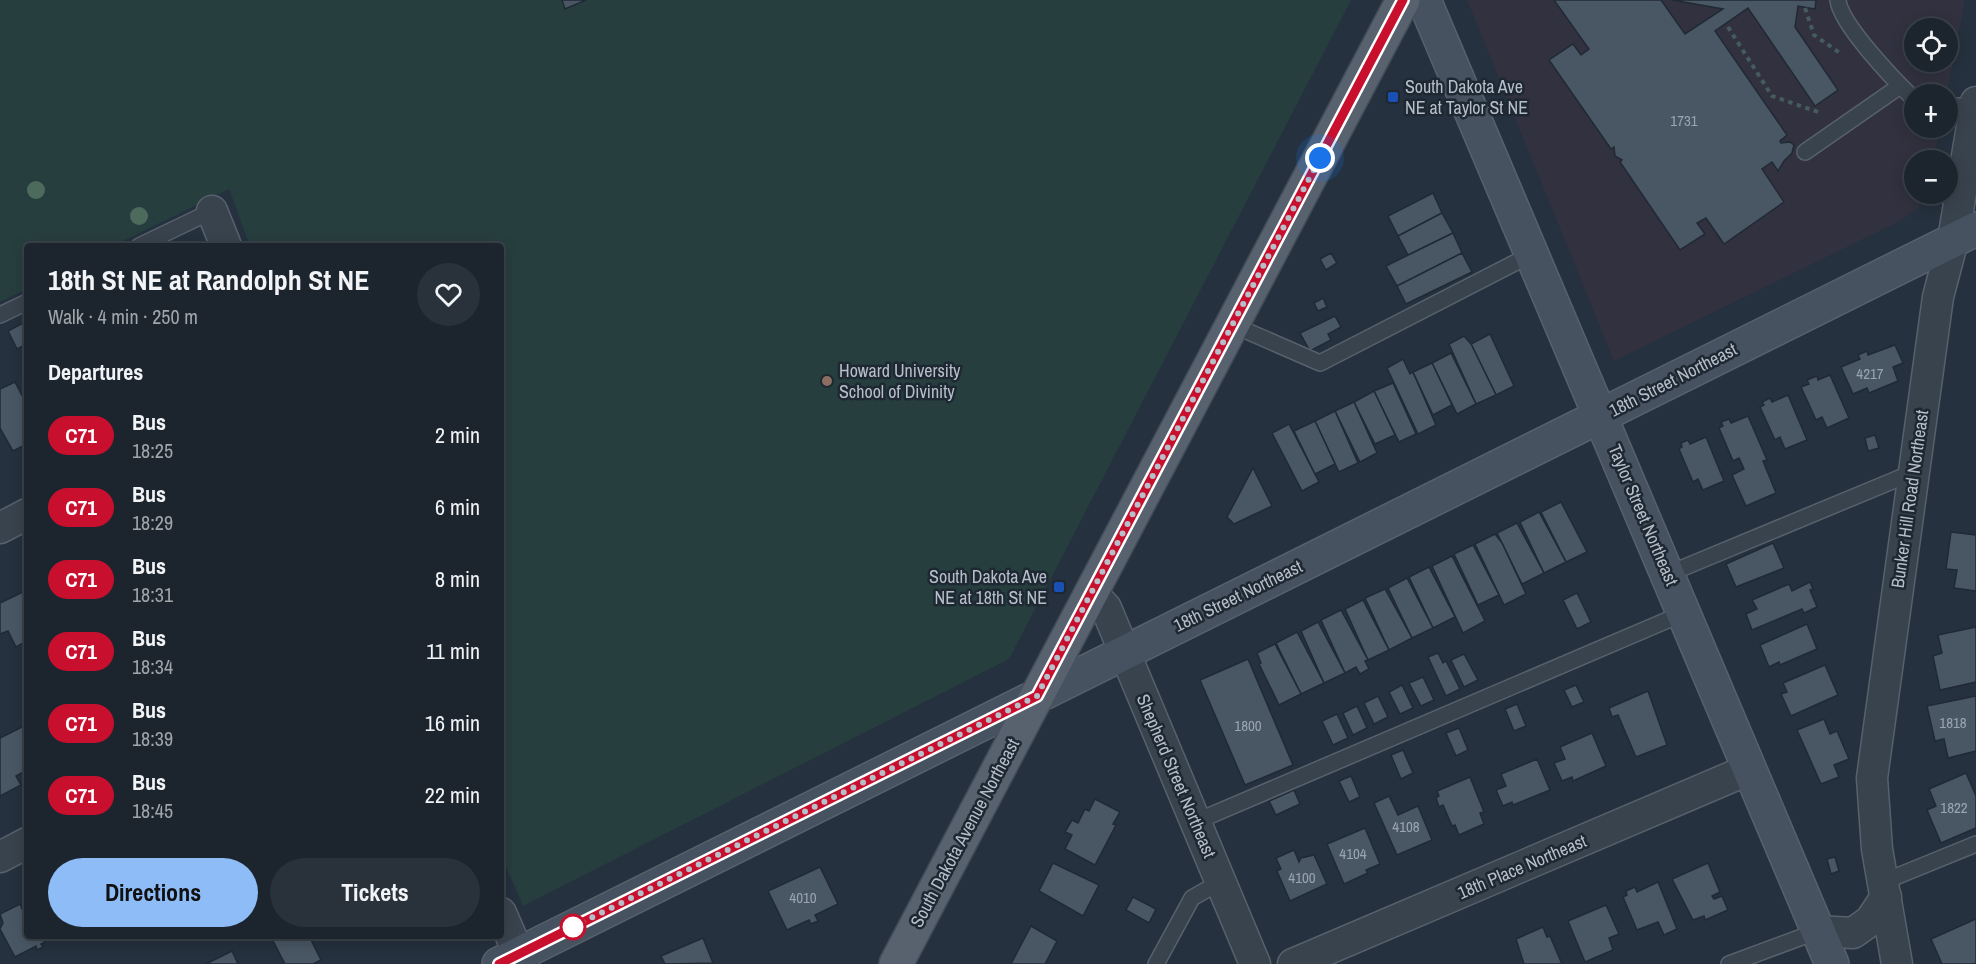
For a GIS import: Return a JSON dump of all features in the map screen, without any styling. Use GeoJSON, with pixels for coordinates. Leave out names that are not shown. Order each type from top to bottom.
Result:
{"type":"FeatureCollection","features":[{"type":"Feature","properties":{"kind":"main road","name":"South Dakota Avenue Northeast"},"geometry":{"type":"LineString","coordinates":[[896,964],[1403,0]]}},
{"type":"Feature","properties":{"kind":"street","name":"Taylor Street Northeast"},"geometry":{"type":"LineString","coordinates":[[1424,0],[1832,964]]}},
{"type":"Feature","properties":{"kind":"street","name":"Bunker Hill Road Northeast"},"geometry":{"type":"LineString","coordinates":[[1897,964],[1876,837],[1872,777],[1938,297],[1964,235],[1976,104]]}},
{"type":"Feature","properties":{"kind":"street"},"geometry":{"type":"LineString","coordinates":[[212,211],[225,243]]}},
{"type":"Feature","properties":{"kind":"street","name":"18th Street Northeast"},"geometry":{"type":"LineString","coordinates":[[513,961],[1037,696],[1964,235]]}},
{"type":"Feature","properties":{"kind":"street"},"geometry":{"type":"LineString","coordinates":[[0,528],[24,516]]}},
{"type":"Feature","properties":{"kind":"street","name":"Shepherd Street Northeast"},"geometry":{"type":"LineString","coordinates":[[1092,593],[1106,608],[1255,964]]}},
{"type":"Feature","properties":{"kind":"street","name":"18th Place Northeast"},"geometry":{"type":"LineString","coordinates":[[1293,964],[1750,769]]}},
{"type":"Feature","properties":{"kind":"street"},"geometry":{"type":"LineString","coordinates":[[0,857],[24,845]]}},
{"type":"Feature","properties":{"kind":"street"},"geometry":{"type":"LineString","coordinates":[[1818,931],[1853,933],[1870,921],[1884,890]]}},
{"type":"Feature","properties":{"kind":"street"},"geometry":{"type":"LineString","coordinates":[[504,925],[513,961]]}},
{"type":"Feature","properties":{"kind":"lane"},"geometry":{"type":"LineString","coordinates":[[1838,0],[1857,34],[1878,62],[1904,90]]}},
{"type":"Feature","properties":{"kind":"lane"},"geometry":{"type":"LineString","coordinates":[[1805,152],[1900,86]]}},
{"type":"Feature","properties":{"kind":"lane"},"geometry":{"type":"LineString","coordinates":[[1958,105],[1976,104]]}},
{"type":"Feature","properties":{"kind":"lane"},"geometry":{"type":"LineString","coordinates":[[145,243],[212,211]]}},
{"type":"Feature","properties":{"kind":"lane"},"geometry":{"type":"LineString","coordinates":[[1233,325],[1320,363],[1532,254]]}},
{"type":"Feature","properties":{"kind":"lane"},"geometry":{"type":"LineString","coordinates":[[0,315],[24,303]]}},
{"type":"Feature","properties":{"kind":"lane"},"geometry":{"type":"LineString","coordinates":[[1668,574],[1914,472]]}},
{"type":"Feature","properties":{"kind":"lane"},"geometry":{"type":"LineString","coordinates":[[1195,822],[1684,613]]}},
{"type":"Feature","properties":{"kind":"lane"},"geometry":{"type":"LineString","coordinates":[[1884,890],[1976,844]]}},
{"type":"Feature","properties":{"kind":"lane"},"geometry":{"type":"LineString","coordinates":[[1156,964],[1192,898],[1220,882]]}},
{"type":"Feature","properties":{"kind":"lane"},"geometry":{"type":"LineString","coordinates":[[1729,964],[1818,931]]}},
{"type":"Feature","properties":{"kind":"path"},"geometry":{"type":"LineString","coordinates":[[1728,27],[1772,96],[1820,114],[1828,108]]}},
{"type":"Feature","properties":{"kind":"shaded area"},"geometry":{"type":"Polygon","coordinates":[[[1467,0],[1965,0],[1958,37],[1958,18],[1904,18],[1904,72],[1951,72],[1949,84],[1904,84],[1904,138],[1938,138],[1936,150],[1904,150],[1904,204],[1920,204],[1918,208],[1898,222],[1614,361],[1467,0]]]}},
{"type":"Feature","properties":{"kind":"green space","name":"Howard University School of Divinity"},"geometry":{"type":"Polygon","coordinates":[[[0,0],[1351,0],[1009,659],[523,906],[504,862],[504,243],[249,243],[229,189],[119,243],[24,243],[24,290],[0,302],[0,0]]]}},
{"type":"Feature","properties":{"kind":"building"},"geometry":{"type":"Polygon","coordinates":[[[562,0],[586,0],[565,9],[562,0]]]}},
{"type":"Feature","properties":{"kind":"building"},"geometry":{"type":"Polygon","coordinates":[[[1554,0],[1661,0],[1685,34],[1723,9],[1672,0],[1816,0],[1815,9],[1798,6],[1795,27],[1838,90],[1815,106],[1748,8],[1715,31],[1787,135],[1780,141],[1781,143],[1790,142],[1794,145],[1792,153],[1778,171],[1772,162],[1762,169],[1784,202],[1724,244],[1706,218],[1697,223],[1705,234],[1680,250],[1620,162],[1622,160],[1615,156],[1614,147],[1611,149],[1549,60],[1573,44],[1581,55],[1589,49],[1554,0]]]}},
{"type":"Feature","properties":{"kind":"building"},"geometry":{"type":"Polygon","coordinates":[[[1433,193],[1442,213],[1398,236],[1388,216],[1433,193]]]}},
{"type":"Feature","properties":{"kind":"building"},"geometry":{"type":"Polygon","coordinates":[[[1442,213],[1453,233],[1408,255],[1398,236],[1442,213]]]}},
{"type":"Feature","properties":{"kind":"building"},"geometry":{"type":"Polygon","coordinates":[[[1453,233],[1462,253],[1397,286],[1386,266],[1453,233]]]}},
{"type":"Feature","properties":{"kind":"building"},"geometry":{"type":"Polygon","coordinates":[[[1331,253],[1337,263],[1326,270],[1320,259],[1331,253]]]}},
{"type":"Feature","properties":{"kind":"building"},"geometry":{"type":"Polygon","coordinates":[[[1462,253],[1472,272],[1406,304],[1397,286],[1462,253]]]}},
{"type":"Feature","properties":{"kind":"building"},"geometry":{"type":"Polygon","coordinates":[[[1323,298],[1327,307],[1318,311],[1314,303],[1323,298]]]}},
{"type":"Feature","properties":{"kind":"building"},"geometry":{"type":"Polygon","coordinates":[[[1335,316],[1341,327],[1328,334],[1331,340],[1310,351],[1300,333],[1335,316]]]}},
{"type":"Feature","properties":{"kind":"building"},"geometry":{"type":"Polygon","coordinates":[[[24,323],[24,346],[17,349],[8,331],[24,323]]]}},
{"type":"Feature","properties":{"kind":"building"},"geometry":{"type":"Polygon","coordinates":[[[1490,334],[1514,386],[1496,395],[1471,344],[1490,334]]]}},
{"type":"Feature","properties":{"kind":"building"},"geometry":{"type":"Polygon","coordinates":[[[1464,336],[1471,344],[1496,395],[1476,404],[1449,344],[1464,336]]]}},
{"type":"Feature","properties":{"kind":"building"},"geometry":{"type":"Polygon","coordinates":[[[1895,345],[1903,363],[1893,367],[1898,381],[1869,393],[1867,388],[1853,394],[1841,367],[1860,359],[1858,355],[1867,351],[1868,355],[1895,345]]]}},
{"type":"Feature","properties":{"kind":"building"},"geometry":{"type":"Polygon","coordinates":[[[1451,353],[1476,404],[1457,414],[1432,363],[1451,353]]]}},
{"type":"Feature","properties":{"kind":"building"},"geometry":{"type":"Polygon","coordinates":[[[1403,359],[1410,374],[1413,372],[1436,425],[1418,434],[1387,368],[1403,359]]]}},
{"type":"Feature","properties":{"kind":"building"},"geometry":{"type":"Polygon","coordinates":[[[1432,363],[1452,405],[1433,415],[1413,372],[1432,363]]]}},
{"type":"Feature","properties":{"kind":"building"},"geometry":{"type":"Polygon","coordinates":[[[1830,375],[1849,418],[1827,428],[1822,417],[1816,420],[1801,387],[1809,384],[1807,380],[1817,376],[1818,380],[1830,375]]]}},
{"type":"Feature","properties":{"kind":"building"},"geometry":{"type":"Polygon","coordinates":[[[15,382],[24,399],[24,446],[13,451],[0,428],[0,389],[15,382]]]}},
{"type":"Feature","properties":{"kind":"building"},"geometry":{"type":"Polygon","coordinates":[[[1393,383],[1416,434],[1399,442],[1374,391],[1393,383]]]}},
{"type":"Feature","properties":{"kind":"building"},"geometry":{"type":"Polygon","coordinates":[[[1374,391],[1395,435],[1375,444],[1354,402],[1374,391]]]}},
{"type":"Feature","properties":{"kind":"building"},"geometry":{"type":"Polygon","coordinates":[[[1788,395],[1807,440],[1785,449],[1780,437],[1775,440],[1760,407],[1764,405],[1762,402],[1770,398],[1772,402],[1788,395]]]}},
{"type":"Feature","properties":{"kind":"building"},"geometry":{"type":"Polygon","coordinates":[[[1354,402],[1377,453],[1360,462],[1335,411],[1354,402]]]}},
{"type":"Feature","properties":{"kind":"building"},"geometry":{"type":"Polygon","coordinates":[[[1335,411],[1358,463],[1339,472],[1315,421],[1335,411]]]}},
{"type":"Feature","properties":{"kind":"building"},"geometry":{"type":"Polygon","coordinates":[[[1748,416],[1767,460],[1763,461],[1776,493],[1746,506],[1732,475],[1744,469],[1739,458],[1733,461],[1719,428],[1723,426],[1721,422],[1729,419],[1731,423],[1748,416]]]}},
{"type":"Feature","properties":{"kind":"building"},"geometry":{"type":"Polygon","coordinates":[[[1315,421],[1335,464],[1315,474],[1294,431],[1315,421]]]}},
{"type":"Feature","properties":{"kind":"building"},"geometry":{"type":"Polygon","coordinates":[[[1289,424],[1319,482],[1302,491],[1272,433],[1289,424]]]}},
{"type":"Feature","properties":{"kind":"building"},"geometry":{"type":"Polygon","coordinates":[[[1875,435],[1879,448],[1868,451],[1865,438],[1875,435]]]}},
{"type":"Feature","properties":{"kind":"building"},"geometry":{"type":"Polygon","coordinates":[[[1706,437],[1724,481],[1703,490],[1698,479],[1693,482],[1679,449],[1682,447],[1681,443],[1688,440],[1690,444],[1706,437]]]}},
{"type":"Feature","properties":{"kind":"building"},"geometry":{"type":"Polygon","coordinates":[[[1253,468],[1272,506],[1234,524],[1227,517],[1253,468]]]}},
{"type":"Feature","properties":{"kind":"building"},"geometry":{"type":"Polygon","coordinates":[[[1561,502],[1587,552],[1566,562],[1541,512],[1561,502]]]}},
{"type":"Feature","properties":{"kind":"building"},"geometry":{"type":"Polygon","coordinates":[[[1539,512],[1566,562],[1544,573],[1520,522],[1539,512]]]}},
{"type":"Feature","properties":{"kind":"building"},"geometry":{"type":"Polygon","coordinates":[[[1517,523],[1544,573],[1522,584],[1497,533],[1517,523]]]}},
{"type":"Feature","properties":{"kind":"building"},"geometry":{"type":"Polygon","coordinates":[[[1951,532],[1976,535],[1976,591],[1954,588],[1957,570],[1946,569],[1951,532]]]}},
{"type":"Feature","properties":{"kind":"building"},"geometry":{"type":"Polygon","coordinates":[[[1495,534],[1502,543],[1526,594],[1504,605],[1475,544],[1495,534]]]}},
{"type":"Feature","properties":{"kind":"building"},"geometry":{"type":"Polygon","coordinates":[[[1773,543],[1784,568],[1736,587],[1726,564],[1773,543]]]}},
{"type":"Feature","properties":{"kind":"building"},"geometry":{"type":"Polygon","coordinates":[[[1473,545],[1499,595],[1478,605],[1454,554],[1473,545]]]}},
{"type":"Feature","properties":{"kind":"building"},"geometry":{"type":"Polygon","coordinates":[[[1452,556],[1485,621],[1463,633],[1432,566],[1452,556]]]}},
{"type":"Feature","properties":{"kind":"building"},"geometry":{"type":"Polygon","coordinates":[[[1429,567],[1455,617],[1433,628],[1409,577],[1429,567]]]}},
{"type":"Feature","properties":{"kind":"building"},"geometry":{"type":"Polygon","coordinates":[[[1407,578],[1433,628],[1412,638],[1388,588],[1407,578]]]}},
{"type":"Feature","properties":{"kind":"building"},"geometry":{"type":"Polygon","coordinates":[[[1810,582],[1813,589],[1810,590],[1817,607],[1804,613],[1802,609],[1752,630],[1746,614],[1757,609],[1752,600],[1789,584],[1792,591],[1810,582]]]}},
{"type":"Feature","properties":{"kind":"building"},"geometry":{"type":"Polygon","coordinates":[[[1385,589],[1412,638],[1389,650],[1365,598],[1385,589]]]}},
{"type":"Feature","properties":{"kind":"building"},"geometry":{"type":"Polygon","coordinates":[[[24,591],[24,643],[16,647],[8,631],[0,634],[0,603],[24,591]]]}},
{"type":"Feature","properties":{"kind":"building"},"geometry":{"type":"Polygon","coordinates":[[[1577,593],[1591,622],[1577,629],[1563,600],[1577,593]]]}},
{"type":"Feature","properties":{"kind":"building"},"geometry":{"type":"Polygon","coordinates":[[[1363,600],[1389,650],[1368,660],[1345,609],[1363,600]]]}},
{"type":"Feature","properties":{"kind":"building"},"geometry":{"type":"Polygon","coordinates":[[[1341,610],[1368,660],[1365,661],[1369,669],[1360,674],[1356,667],[1345,673],[1321,620],[1341,610]]]}},
{"type":"Feature","properties":{"kind":"building"},"geometry":{"type":"Polygon","coordinates":[[[1318,622],[1345,673],[1324,683],[1301,631],[1318,622]]]}},
{"type":"Feature","properties":{"kind":"building"},"geometry":{"type":"Polygon","coordinates":[[[1807,624],[1817,649],[1780,665],[1779,662],[1769,667],[1760,645],[1807,624]]]}},
{"type":"Feature","properties":{"kind":"building"},"geometry":{"type":"Polygon","coordinates":[[[1976,627],[1976,682],[1940,690],[1933,656],[1942,653],[1938,635],[1976,627]]]}},
{"type":"Feature","properties":{"kind":"building"},"geometry":{"type":"Polygon","coordinates":[[[1297,632],[1324,683],[1301,694],[1276,643],[1297,632]]]}},
{"type":"Feature","properties":{"kind":"building"},"geometry":{"type":"Polygon","coordinates":[[[1275,644],[1301,694],[1279,705],[1259,664],[1261,663],[1257,653],[1275,644]]]}},
{"type":"Feature","properties":{"kind":"building"},"geometry":{"type":"Polygon","coordinates":[[[1438,653],[1443,663],[1446,661],[1460,689],[1446,696],[1428,657],[1438,653]]]}},
{"type":"Feature","properties":{"kind":"building"},"geometry":{"type":"Polygon","coordinates":[[[1464,654],[1478,680],[1464,687],[1451,660],[1464,654]]]}},
{"type":"Feature","properties":{"kind":"building"},"geometry":{"type":"Polygon","coordinates":[[[1248,659],[1293,765],[1245,785],[1200,680],[1248,659]]]}},
{"type":"Feature","properties":{"kind":"building"},"geometry":{"type":"Polygon","coordinates":[[[1825,665],[1838,695],[1791,716],[1781,694],[1787,692],[1783,683],[1825,665]]]}},
{"type":"Feature","properties":{"kind":"building"},"geometry":{"type":"Polygon","coordinates":[[[1423,677],[1434,700],[1421,706],[1409,683],[1423,677]]]}},
{"type":"Feature","properties":{"kind":"building"},"geometry":{"type":"Polygon","coordinates":[[[1402,685],[1413,708],[1400,714],[1389,692],[1402,685]]]}},
{"type":"Feature","properties":{"kind":"building"},"geometry":{"type":"Polygon","coordinates":[[[1576,685],[1584,702],[1572,707],[1564,690],[1576,685]]]}},
{"type":"Feature","properties":{"kind":"building"},"geometry":{"type":"Polygon","coordinates":[[[1648,691],[1667,745],[1636,757],[1618,715],[1612,717],[1609,708],[1648,691]]]}},
{"type":"Feature","properties":{"kind":"building"},"geometry":{"type":"Polygon","coordinates":[[[1378,696],[1388,717],[1374,724],[1364,703],[1378,696]]]}},
{"type":"Feature","properties":{"kind":"building"},"geometry":{"type":"Polygon","coordinates":[[[1976,696],[1976,751],[1948,758],[1944,739],[1935,741],[1927,706],[1976,696]]]}},
{"type":"Feature","properties":{"kind":"building"},"geometry":{"type":"Polygon","coordinates":[[[1517,704],[1526,726],[1514,731],[1505,709],[1517,704]]]}},
{"type":"Feature","properties":{"kind":"building"},"geometry":{"type":"Polygon","coordinates":[[[1357,706],[1367,728],[1353,735],[1343,713],[1357,706]]]}},
{"type":"Feature","properties":{"kind":"building"},"geometry":{"type":"Polygon","coordinates":[[[1337,714],[1348,738],[1333,745],[1322,721],[1337,714]]]}},
{"type":"Feature","properties":{"kind":"building"},"geometry":{"type":"Polygon","coordinates":[[[1824,719],[1830,734],[1837,731],[1849,759],[1834,765],[1839,777],[1821,784],[1797,730],[1824,719]]]}},
{"type":"Feature","properties":{"kind":"building"},"geometry":{"type":"Polygon","coordinates":[[[24,726],[24,772],[16,776],[21,785],[0,796],[0,738],[24,726]]]}},
{"type":"Feature","properties":{"kind":"building"},"geometry":{"type":"Polygon","coordinates":[[[1459,728],[1468,750],[1456,756],[1446,733],[1459,728]]]}},
{"type":"Feature","properties":{"kind":"building"},"geometry":{"type":"Polygon","coordinates":[[[1592,733],[1606,766],[1573,781],[1572,777],[1562,781],[1554,763],[1565,759],[1560,747],[1592,733]]]}},
{"type":"Feature","properties":{"kind":"building"},"geometry":{"type":"Polygon","coordinates":[[[1403,750],[1413,773],[1401,779],[1391,755],[1403,750]]]}},
{"type":"Feature","properties":{"kind":"building"},"geometry":{"type":"Polygon","coordinates":[[[1537,759],[1550,790],[1513,805],[1512,802],[1503,806],[1496,790],[1506,786],[1501,774],[1537,759]]]}},
{"type":"Feature","properties":{"kind":"building"},"geometry":{"type":"Polygon","coordinates":[[[1966,773],[1976,796],[1976,828],[1941,843],[1927,810],[1936,806],[1929,789],[1966,773]]]}},
{"type":"Feature","properties":{"kind":"building"},"geometry":{"type":"Polygon","coordinates":[[[1351,776],[1360,797],[1349,802],[1339,781],[1351,776]]]}},
{"type":"Feature","properties":{"kind":"building"},"geometry":{"type":"Polygon","coordinates":[[[1470,777],[1484,812],[1480,813],[1484,824],[1459,835],[1455,825],[1452,826],[1443,805],[1439,807],[1436,798],[1439,796],[1437,791],[1470,777]]]}},
{"type":"Feature","properties":{"kind":"building"},"geometry":{"type":"Polygon","coordinates":[[[1294,790],[1300,804],[1276,815],[1269,801],[1294,790]]]}},
{"type":"Feature","properties":{"kind":"building"},"geometry":{"type":"Polygon","coordinates":[[[1389,796],[1398,815],[1418,806],[1432,840],[1397,855],[1374,803],[1389,796]]]}},
{"type":"Feature","properties":{"kind":"building"},"geometry":{"type":"Polygon","coordinates":[[[1095,799],[1120,812],[1113,824],[1116,825],[1095,865],[1065,849],[1072,835],[1065,832],[1072,820],[1078,823],[1085,809],[1089,811],[1095,799]]]}},
{"type":"Feature","properties":{"kind":"building"},"geometry":{"type":"Polygon","coordinates":[[[1365,828],[1380,864],[1366,870],[1368,873],[1344,884],[1327,844],[1365,828]]]}},
{"type":"Feature","properties":{"kind":"building"},"geometry":{"type":"Polygon","coordinates":[[[1294,850],[1299,862],[1301,858],[1314,855],[1327,884],[1290,901],[1277,871],[1281,869],[1276,858],[1294,850]]]}},
{"type":"Feature","properties":{"kind":"building"},"geometry":{"type":"Polygon","coordinates":[[[1835,857],[1839,871],[1831,874],[1827,859],[1835,857]]]}},
{"type":"Feature","properties":{"kind":"building"},"geometry":{"type":"Polygon","coordinates":[[[1053,863],[1099,885],[1083,916],[1039,891],[1053,863]]]}},
{"type":"Feature","properties":{"kind":"building"},"geometry":{"type":"Polygon","coordinates":[[[1708,863],[1720,892],[1712,896],[1714,899],[1722,896],[1728,910],[1705,920],[1704,916],[1693,920],[1672,879],[1708,863]]]}},
{"type":"Feature","properties":{"kind":"building"},"geometry":{"type":"Polygon","coordinates":[[[820,867],[838,904],[815,915],[818,921],[811,924],[809,920],[787,930],[768,891],[820,867]]]}},
{"type":"Feature","properties":{"kind":"building"},"geometry":{"type":"Polygon","coordinates":[[[1658,882],[1677,929],[1664,935],[1658,922],[1637,930],[1623,897],[1627,895],[1626,891],[1635,887],[1637,892],[1658,882]]]}},
{"type":"Feature","properties":{"kind":"building"},"geometry":{"type":"Polygon","coordinates":[[[1133,897],[1156,909],[1149,923],[1126,910],[1133,897]]]}},
{"type":"Feature","properties":{"kind":"building"},"geometry":{"type":"Polygon","coordinates":[[[20,904],[24,913],[24,939],[44,939],[45,942],[41,944],[43,947],[37,950],[36,946],[15,957],[0,929],[3,923],[0,914],[20,904]]]}},
{"type":"Feature","properties":{"kind":"building"},"geometry":{"type":"Polygon","coordinates":[[[1606,905],[1619,934],[1609,938],[1613,950],[1585,962],[1568,921],[1606,905]]]}},
{"type":"Feature","properties":{"kind":"building"},"geometry":{"type":"Polygon","coordinates":[[[1976,919],[1976,964],[1942,964],[1931,939],[1976,919]]]}},
{"type":"Feature","properties":{"kind":"building"},"geometry":{"type":"Polygon","coordinates":[[[1031,926],[1057,941],[1045,964],[1011,964],[1031,926]]]}},
{"type":"Feature","properties":{"kind":"building"},"geometry":{"type":"Polygon","coordinates":[[[1543,927],[1547,937],[1550,936],[1562,964],[1524,964],[1516,939],[1543,927]]]}},
{"type":"Feature","properties":{"kind":"building"},"geometry":{"type":"Polygon","coordinates":[[[703,938],[713,963],[665,964],[661,956],[703,938]]]}},
{"type":"Feature","properties":{"kind":"building"},"geometry":{"type":"Polygon","coordinates":[[[272,939],[310,939],[321,960],[313,964],[285,964],[272,939]]]}},
{"type":"Feature","properties":{"kind":"building"},"geometry":{"type":"Polygon","coordinates":[[[232,951],[238,964],[206,964],[232,951]]]}},
{"type":"Feature","properties":{"kind":"bus line","name":"C71"},"geometry":{"type":"LineString","coordinates":[[499,964],[1037,696],[1403,0]]}},
{"type":"Feature","properties":{"kind":"place","name":"South Dakota Ave NE at Taylor St NE"},"geometry":{"type":"Point","coordinates":[1393,97]}},
{"type":"Feature","properties":{"kind":"place","name":"Howard University School of Divinity"},"geometry":{"type":"Point","coordinates":[827,381]}},
{"type":"Feature","properties":{"kind":"place","name":"South Dakota Ave NE at 18th St NE"},"geometry":{"type":"Point","coordinates":[1059,587]}},
{"type":"Feature","properties":{"kind":"route"},"geometry":{"type":"LineString","coordinates":[[573,927],[1037,696],[1320,158]]}}]}
